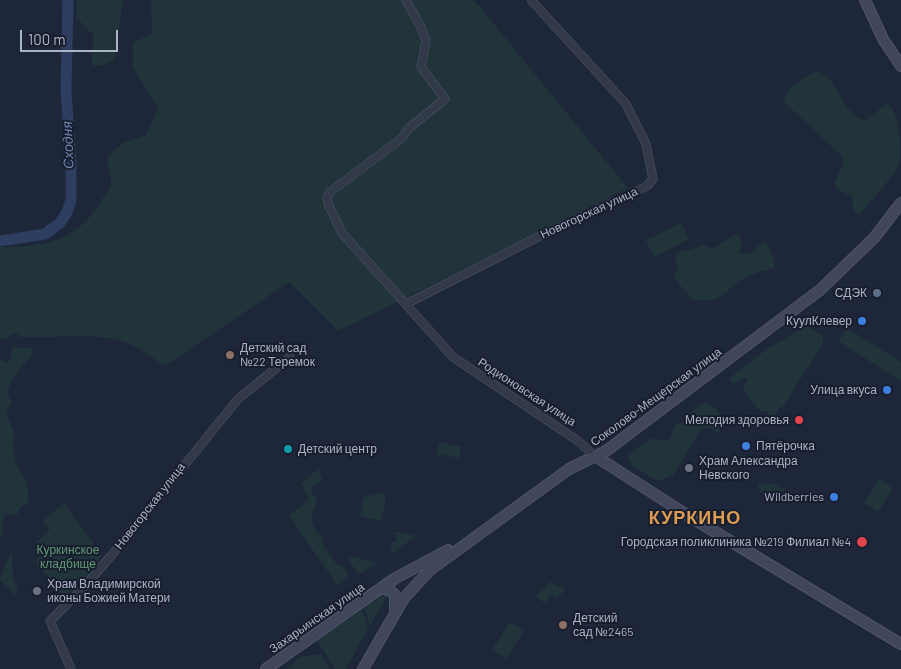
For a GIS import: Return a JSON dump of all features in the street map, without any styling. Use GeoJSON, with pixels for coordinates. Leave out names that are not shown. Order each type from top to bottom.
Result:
{"type":"FeatureCollection","features":[{"type":"Feature","properties":{"kind":"street","name":"Родионовская улица"},"geometry":{"type":"LineString","coordinates":[[406,0],[421,26],[426,40],[421,67],[445,99],[410,128],[402,138],[340,183],[327,198],[342,233],[459,362],[658,497],[901,644]]}},
{"type":"Feature","properties":{"kind":"street","name":"Новогорская улица"},"geometry":{"type":"LineString","coordinates":[[406,304],[544,234],[647,186],[653,179],[646,144],[626,104],[531,0]]}},
{"type":"Feature","properties":{"kind":"street"},"geometry":{"type":"LineString","coordinates":[[865,0],[883,38],[901,66]]}},
{"type":"Feature","properties":{"kind":"street","name":"Соколово-Мещерская улица"},"geometry":{"type":"LineString","coordinates":[[363,669],[394,612],[412,588],[465,544],[569,469],[606,451],[820,290],[863,250],[901,203]]}},
{"type":"Feature","properties":{"kind":"street","name":"Новогорская улица"},"geometry":{"type":"LineString","coordinates":[[71,669],[50,621],[84,587],[110,557],[238,399],[290,357]]}},
{"type":"Feature","properties":{"kind":"street","name":"Захарьинская улица"},"geometry":{"type":"LineString","coordinates":[[266,669],[416,566],[465,544]]}},
{"type":"Feature","properties":{"kind":"street","name":"Захарьинская улица"},"geometry":{"type":"LineString","coordinates":[[382,588],[400,582],[412,588]]}},
{"type":"Feature","properties":{"kind":"street","name":"Захарьинская улица"},"geometry":{"type":"LineString","coordinates":[[382,588],[391,590],[395,595],[397,605],[394,612]]}},
{"type":"Feature","properties":{"kind":"green space"},"geometry":{"type":"Polygon","coordinates":[[[76,0],[123,0],[114,61],[102,66],[92,65],[93,35],[77,18],[76,0]]]}},
{"type":"Feature","properties":{"kind":"green space"},"geometry":{"type":"Polygon","coordinates":[[[151,0],[472,0],[476,2],[628,188],[338,331],[289,282],[165,366],[135,346],[112,339],[86,336],[20,337],[15,332],[8,337],[0,339],[0,247],[31,246],[45,243],[70,234],[81,225],[92,215],[111,185],[107,157],[124,142],[145,136],[158,109],[133,68],[133,43],[152,33],[151,0]]]}},
{"type":"Feature","properties":{"kind":"green space"},"geometry":{"type":"Polygon","coordinates":[[[816,71],[824,74],[830,80],[851,112],[858,117],[866,120],[887,104],[892,108],[898,122],[900,164],[859,216],[852,207],[853,197],[835,188],[843,157],[784,102],[785,96],[791,87],[816,71]]]}},
{"type":"Feature","properties":{"kind":"green space"},"geometry":{"type":"Polygon","coordinates":[[[681,223],[689,239],[654,257],[646,240],[681,223]]]}},
{"type":"Feature","properties":{"kind":"green space"},"geometry":{"type":"Polygon","coordinates":[[[738,233],[742,243],[739,253],[749,254],[765,240],[774,258],[774,268],[746,277],[714,299],[700,301],[691,299],[674,276],[678,266],[675,255],[703,245],[712,249],[738,233]]]}},
{"type":"Feature","properties":{"kind":"green space"},"geometry":{"type":"Polygon","coordinates":[[[806,326],[823,336],[823,343],[783,407],[780,407],[774,416],[770,416],[767,411],[760,411],[743,390],[748,379],[743,377],[735,384],[730,381],[730,378],[764,351],[806,326]]]}},
{"type":"Feature","properties":{"kind":"green space"},"geometry":{"type":"Polygon","coordinates":[[[847,328],[901,362],[901,381],[838,341],[847,328]]]}},
{"type":"Feature","properties":{"kind":"green space"},"geometry":{"type":"Polygon","coordinates":[[[13,347],[31,348],[33,353],[13,378],[7,391],[11,402],[6,412],[14,434],[13,448],[16,463],[27,482],[29,502],[20,508],[17,515],[6,513],[3,519],[0,538],[0,358],[6,362],[10,361],[13,347]]]}},
{"type":"Feature","properties":{"kind":"green space"},"geometry":{"type":"Polygon","coordinates":[[[706,401],[718,411],[724,420],[718,434],[710,428],[702,428],[673,475],[658,481],[632,466],[628,455],[652,438],[669,441],[675,424],[691,422],[690,413],[706,401]]]}},
{"type":"Feature","properties":{"kind":"green space"},"geometry":{"type":"Polygon","coordinates":[[[439,442],[461,447],[459,458],[437,454],[439,442]]]}},
{"type":"Feature","properties":{"kind":"green space"},"geometry":{"type":"Polygon","coordinates":[[[319,468],[322,480],[312,487],[312,493],[318,500],[312,519],[317,533],[320,533],[325,540],[322,543],[337,565],[341,565],[349,576],[338,586],[289,516],[309,499],[301,484],[319,468]]]}},
{"type":"Feature","properties":{"kind":"green space"},"geometry":{"type":"Polygon","coordinates":[[[879,479],[893,488],[878,512],[864,503],[879,479]]]}},
{"type":"Feature","properties":{"kind":"green space"},"geometry":{"type":"Polygon","coordinates":[[[760,483],[774,484],[785,490],[777,504],[763,496],[758,487],[760,483]]]}},
{"type":"Feature","properties":{"kind":"green space"},"geometry":{"type":"Polygon","coordinates":[[[382,493],[386,497],[381,521],[360,516],[364,497],[382,493]]]}},
{"type":"Feature","properties":{"kind":"green space","name":"Куркинское кладбище"},"geometry":{"type":"Polygon","coordinates":[[[64,503],[102,555],[80,585],[59,600],[57,586],[36,563],[42,551],[36,543],[50,529],[43,521],[64,503]]]}},
{"type":"Feature","properties":{"kind":"green space"},"geometry":{"type":"Polygon","coordinates":[[[395,531],[416,536],[390,555],[392,542],[396,542],[397,535],[394,534],[395,531]]]}},
{"type":"Feature","properties":{"kind":"green space","name":"Куркинское кладбище"},"geometry":{"type":"Polygon","coordinates":[[[12,554],[13,579],[18,590],[14,595],[0,580],[6,562],[12,554]]]}},
{"type":"Feature","properties":{"kind":"green space"},"geometry":{"type":"Polygon","coordinates":[[[352,557],[375,562],[376,564],[359,574],[348,560],[352,557]]]}},
{"type":"Feature","properties":{"kind":"green space"},"geometry":{"type":"Polygon","coordinates":[[[550,582],[566,589],[557,598],[551,594],[545,603],[536,597],[542,588],[544,589],[550,582]]]}},
{"type":"Feature","properties":{"kind":"green space"},"geometry":{"type":"Polygon","coordinates":[[[388,595],[370,625],[364,608],[382,596],[388,595]]]}},
{"type":"Feature","properties":{"kind":"green space"},"geometry":{"type":"Polygon","coordinates":[[[362,610],[368,628],[346,669],[335,669],[317,640],[362,610]]]}},
{"type":"Feature","properties":{"kind":"green space"},"geometry":{"type":"Polygon","coordinates":[[[510,622],[524,631],[506,659],[492,650],[510,622]]]}},
{"type":"Feature","properties":{"kind":"green space"},"geometry":{"type":"Polygon","coordinates":[[[321,654],[330,669],[287,669],[299,657],[321,654]]]}},
{"type":"Feature","properties":{"kind":"waterway","name":"Сходня"},"geometry":{"type":"LineString","coordinates":[[0,241],[45,234],[60,223],[67,212],[71,200],[71,165],[66,91],[68,0]]}},
{"type":"Feature","properties":{"kind":"place","name":"СДЭК"},"geometry":{"type":"Point","coordinates":[877,293]}},
{"type":"Feature","properties":{"kind":"place","name":"КуулКлевер"},"geometry":{"type":"Point","coordinates":[862,321]}},
{"type":"Feature","properties":{"kind":"place","name":"Детский сад №22 Теремок"},"geometry":{"type":"Point","coordinates":[230,355]}},
{"type":"Feature","properties":{"kind":"place","name":"Улица вкуса"},"geometry":{"type":"Point","coordinates":[887,390]}},
{"type":"Feature","properties":{"kind":"place","name":"Мелодия здоровья"},"geometry":{"type":"Point","coordinates":[799,420]}},
{"type":"Feature","properties":{"kind":"place","name":"Пятёрочка"},"geometry":{"type":"Point","coordinates":[746,446]}},
{"type":"Feature","properties":{"kind":"place","name":"Детский центр"},"geometry":{"type":"Point","coordinates":[288,449]}},
{"type":"Feature","properties":{"kind":"place","name":"Храм Александра Невского"},"geometry":{"type":"Point","coordinates":[689,468]}},
{"type":"Feature","properties":{"kind":"place","name":"Wildberries"},"geometry":{"type":"Point","coordinates":[834,497]}},
{"type":"Feature","properties":{"kind":"place","name":"Городская поликлиника №219 Филиал №4"},"geometry":{"type":"Point","coordinates":[862,542]}},
{"type":"Feature","properties":{"kind":"place","name":"Храм Владимирской иконы Божией Матери"},"geometry":{"type":"Point","coordinates":[37,591]}},
{"type":"Feature","properties":{"kind":"place","name":"Детский сад №2465"},"geometry":{"type":"Point","coordinates":[563,625]}},
{"type":"Feature","properties":{"kind":"district","name":"КУРКИНО"},"geometry":{"type":"Point","coordinates":[695,518]}}]}
